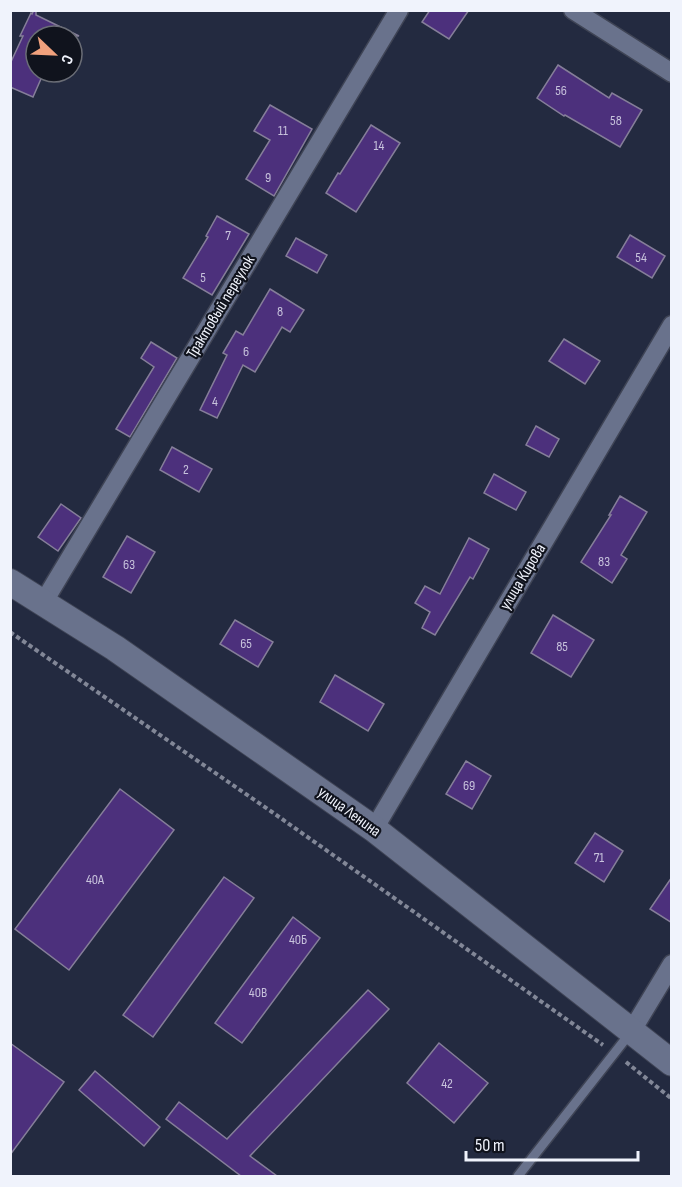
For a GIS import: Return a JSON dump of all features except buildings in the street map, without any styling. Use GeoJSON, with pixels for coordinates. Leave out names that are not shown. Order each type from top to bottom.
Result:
{"type":"FeatureCollection","features":[{"type":"Feature","properties":{"kind":"main road","name":"улица Ленина"},"geometry":{"type":"LineString","coordinates":[[10,582],[115,648],[374,829],[672,1063]]}},
{"type":"Feature","properties":{"kind":"street","name":"Трактовый переулок"},"geometry":{"type":"LineString","coordinates":[[43,603],[399,10]]}},
{"type":"Feature","properties":{"kind":"street"},"geometry":{"type":"LineString","coordinates":[[573,10],[672,73]]}},
{"type":"Feature","properties":{"kind":"street","name":"улица Кирова"},"geometry":{"type":"LineString","coordinates":[[374,829],[672,325]]}},
{"type":"Feature","properties":{"kind":"street"},"geometry":{"type":"LineString","coordinates":[[631,1032],[672,964]]}},
{"type":"Feature","properties":{"kind":"lane"},"geometry":{"type":"LineString","coordinates":[[518,1176],[631,1032]]}},
{"type":"Feature","properties":{"kind":"path"},"geometry":{"type":"LineString","coordinates":[[10,632],[272,812],[614,1053],[672,1099]]}}]}
